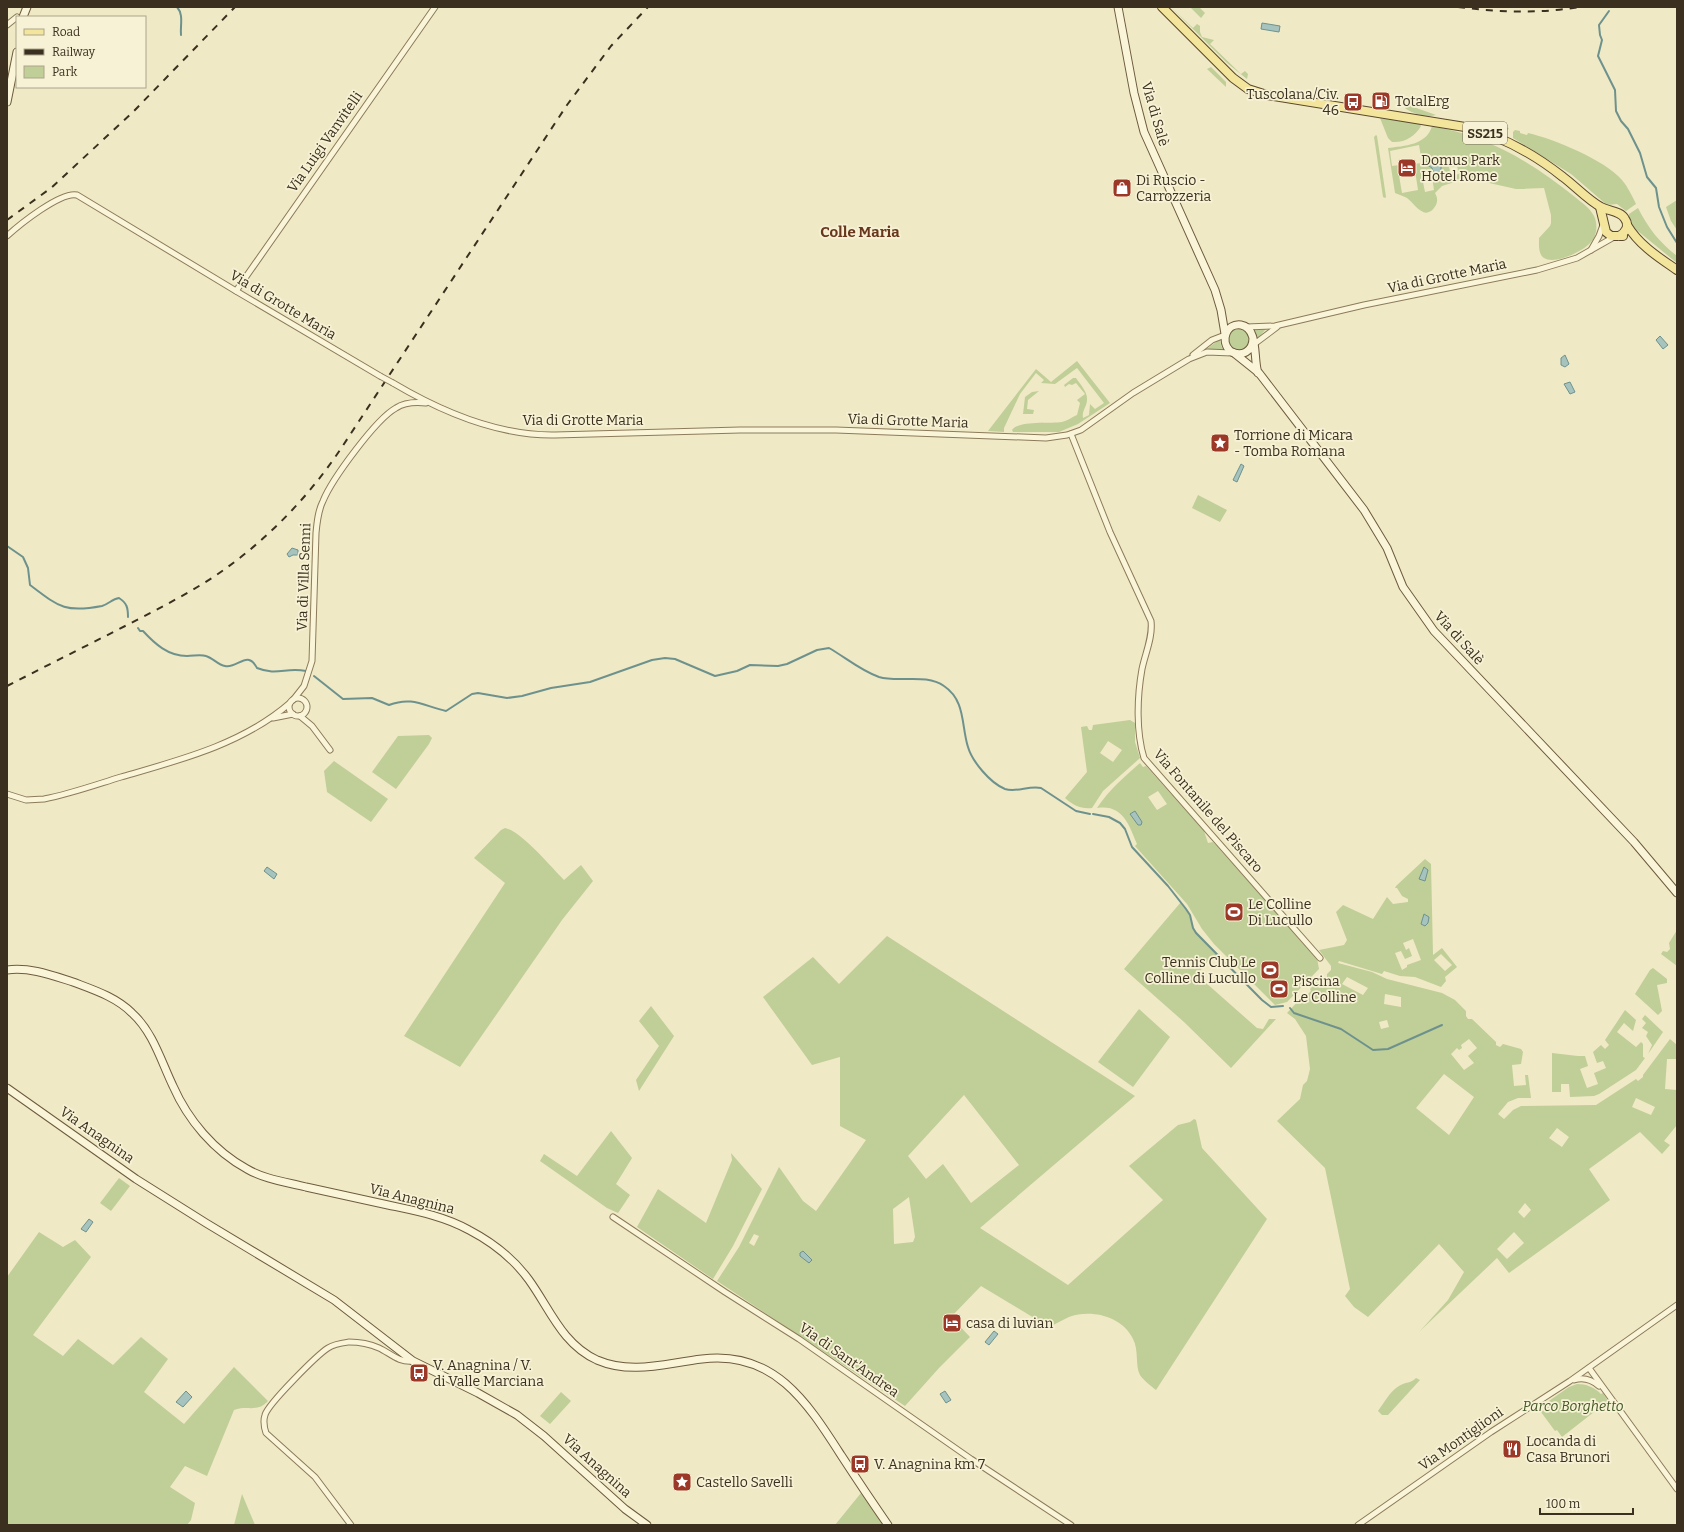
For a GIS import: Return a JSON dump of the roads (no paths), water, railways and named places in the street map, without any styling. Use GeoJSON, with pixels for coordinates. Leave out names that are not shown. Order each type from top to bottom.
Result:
{"type":"FeatureCollection","features":[{"type":"Feature","properties":{"kind":"main road","name":"Via di Salè"},"geometry":{"type":"LineString","coordinates":[[1118,7],[1135,97],[1144,132],[1214,288],[1221,310],[1225,333]]}},
{"type":"Feature","properties":{"kind":"main road","name":"SS215"},"geometry":{"type":"LineString","coordinates":[[1162,7],[1217,64],[1236,81],[1251,91],[1267,95],[1426,120],[1481,131],[1509,142],[1530,154],[1564,177],[1600,207]]}},
{"type":"Feature","properties":{"kind":"main road"},"geometry":{"type":"LineString","coordinates":[[7,102],[16,57]]}},
{"type":"Feature","properties":{"kind":"main road"},"geometry":{"type":"LineString","coordinates":[[1600,207],[1624,217],[1627,226],[1634,237],[1677,270]]}},
{"type":"Feature","properties":{"kind":"main road"},"geometry":{"type":"LineString","coordinates":[[1600,207],[1603,224],[1607,234],[1634,237]]}},
{"type":"Feature","properties":{"kind":"main road"},"geometry":{"type":"LineString","coordinates":[[1603,224],[1607,216],[1616,213]]}},
{"type":"Feature","properties":{"kind":"main road"},"geometry":{"type":"LineString","coordinates":[[1617,236],[1623,234],[1627,226]]}},
{"type":"Feature","properties":{"kind":"main road"},"geometry":{"type":"LineString","coordinates":[[1240,325],[1245,326],[1252,333],[1253,343],[1243,354],[1233,353],[1227,348],[1225,333],[1231,327],[1240,325]]}},
{"type":"Feature","properties":{"kind":"main road","name":"Via di Salè"},"geometry":{"type":"LineString","coordinates":[[1253,343],[1255,360],[1259,373]]}},
{"type":"Feature","properties":{"kind":"main road","name":"Via di Salè"},"geometry":{"type":"LineString","coordinates":[[1233,353],[1259,373],[1364,510],[1384,543],[1404,590],[1434,631],[1545,750],[1634,842],[1677,894]]}},
{"type":"Feature","properties":{"kind":"main road","name":"Via Anagnina"},"geometry":{"type":"LineString","coordinates":[[7,970],[30,970],[56,977],[106,996],[129,1009],[142,1023],[150,1035],[176,1093],[189,1116],[217,1147],[247,1169],[285,1182],[439,1217],[464,1227],[493,1245],[512,1260],[527,1277],[563,1334],[592,1358],[612,1365],[636,1368],[660,1366],[702,1359],[728,1358],[752,1364],[776,1377],[799,1395],[815,1414],[888,1525]]}},
{"type":"Feature","properties":{"kind":"main road","name":"Via Anagnina"},"geometry":{"type":"LineString","coordinates":[[7,1088],[130,1175],[206,1223],[334,1300],[413,1361],[485,1396],[522,1419],[544,1436],[626,1510],[647,1525]]}},
{"type":"Feature","properties":{"kind":"street","name":"Via Luigi Vanvitelli"},"geometry":{"type":"LineString","coordinates":[[236,291],[435,7]]}},
{"type":"Feature","properties":{"kind":"street"},"geometry":{"type":"LineString","coordinates":[[7,25],[16,18]]}},
{"type":"Feature","properties":{"kind":"street","name":"Via di Grotte Maria"},"geometry":{"type":"LineString","coordinates":[[7,236],[40,210],[67,196],[75,194],[236,291],[429,404],[499,429],[533,435],[740,430],[836,430],[1038,438],[1055,437],[1071,434],[1084,428],[1189,359],[1216,338],[1225,333]]}},
{"type":"Feature","properties":{"kind":"street"},"geometry":{"type":"LineString","coordinates":[[1590,250],[1599,236],[1603,224]]}},
{"type":"Feature","properties":{"kind":"street","name":"Via di Grotte Maria"},"geometry":{"type":"LineString","coordinates":[[1245,326],[1279,326],[1364,305],[1537,270],[1578,258],[1617,236]]}},
{"type":"Feature","properties":{"kind":"street","name":"Via di Grotte Maria"},"geometry":{"type":"LineString","coordinates":[[1253,343],[1279,326]]}},
{"type":"Feature","properties":{"kind":"street","name":"Via di Grotte Maria"},"geometry":{"type":"LineString","coordinates":[[1189,359],[1207,352],[1233,353]]}},
{"type":"Feature","properties":{"kind":"street","name":"Via di Villa Senni"},"geometry":{"type":"LineString","coordinates":[[7,794],[18,798],[33,800],[61,795],[184,758],[245,734],[272,718],[292,701],[304,686],[313,658],[316,540],[322,501],[344,466],[386,415],[403,405],[418,403],[429,404]]}},
{"type":"Feature","properties":{"kind":"street","name":"Via Fontanile del Piscaro"},"geometry":{"type":"LineString","coordinates":[[1071,434],[1110,532],[1151,621],[1151,629],[1142,674],[1139,718],[1141,747],[1144,758],[1320,958]]}},
{"type":"Feature","properties":{"kind":"street","name":"Via di Villa Senni"},"geometry":{"type":"LineString","coordinates":[[304,686],[305,701],[307,706],[306,712],[310,724]]}},
{"type":"Feature","properties":{"kind":"street"},"geometry":{"type":"LineString","coordinates":[[293,714],[290,710],[292,701],[301,699],[305,701]]}},
{"type":"Feature","properties":{"kind":"street"},"geometry":{"type":"LineString","coordinates":[[306,712],[300,716],[310,724],[330,750]]}},
{"type":"Feature","properties":{"kind":"street","name":"Via di Villa Senni"},"geometry":{"type":"LineString","coordinates":[[272,718],[293,714],[300,716]]}},
{"type":"Feature","properties":{"kind":"street","name":"Via di Sant'Andrea"},"geometry":{"type":"LineString","coordinates":[[613,1216],[799,1340],[988,1470],[1071,1525]]}},
{"type":"Feature","properties":{"kind":"street","name":"Via Montiglioni"},"geometry":{"type":"LineString","coordinates":[[1358,1525],[1491,1432],[1589,1368],[1677,1305]]}},
{"type":"Feature","properties":{"kind":"street"},"geometry":{"type":"LineString","coordinates":[[351,1525],[315,1477],[266,1433],[264,1425],[265,1415],[272,1404],[311,1363],[332,1346],[350,1342],[364,1344],[379,1348],[404,1361],[413,1361]]}},
{"type":"Feature","properties":{"kind":"street"},"geometry":{"type":"LineString","coordinates":[[1589,1368],[1677,1488]]}},
{"type":"Feature","properties":{"kind":"street"},"geometry":{"type":"LineString","coordinates":[[1570,1381],[1581,1378],[1594,1381],[1606,1392]]}},
{"type":"Feature","properties":{"kind":"water"},"geometry":{"type":"Polygon","coordinates":[[[1262,23],[1280,26],[1279,32],[1261,29],[1262,23]]]}},
{"type":"Feature","properties":{"kind":"water"},"geometry":{"type":"Polygon","coordinates":[[[1427,161],[1433,165],[1440,163],[1441,169],[1438,174],[1434,174],[1432,168],[1426,164],[1427,161]]]}},
{"type":"Feature","properties":{"kind":"water"},"geometry":{"type":"Polygon","coordinates":[[[1660,336],[1668,345],[1663,349],[1656,340],[1660,336]]]}},
{"type":"Feature","properties":{"kind":"water"},"geometry":{"type":"Polygon","coordinates":[[[1565,355],[1569,364],[1565,367],[1561,365],[1561,358],[1565,355]]]}},
{"type":"Feature","properties":{"kind":"water"},"geometry":{"type":"Polygon","coordinates":[[[1570,382],[1575,392],[1570,394],[1564,384],[1570,382]]]}},
{"type":"Feature","properties":{"kind":"water"},"geometry":{"type":"Polygon","coordinates":[[[1241,464],[1244,466],[1237,482],[1233,480],[1241,464]]]}},
{"type":"Feature","properties":{"kind":"water"},"geometry":{"type":"Polygon","coordinates":[[[292,548],[298,550],[298,555],[289,557],[287,554],[292,548]]]}},
{"type":"Feature","properties":{"kind":"water"},"geometry":{"type":"Polygon","coordinates":[[[1135,811],[1142,822],[1141,825],[1138,825],[1130,814],[1135,811]]]}},
{"type":"Feature","properties":{"kind":"water"},"geometry":{"type":"Polygon","coordinates":[[[267,867],[277,874],[274,879],[264,871],[267,867]]]}},
{"type":"Feature","properties":{"kind":"water"},"geometry":{"type":"Polygon","coordinates":[[[1424,867],[1428,870],[1425,881],[1419,879],[1424,867]]]}},
{"type":"Feature","properties":{"kind":"water"},"geometry":{"type":"Polygon","coordinates":[[[1424,914],[1429,917],[1428,923],[1425,926],[1421,924],[1424,914]]]}},
{"type":"Feature","properties":{"kind":"water"},"geometry":{"type":"Polygon","coordinates":[[[89,1219],[93,1222],[86,1232],[81,1229],[89,1219]]]}},
{"type":"Feature","properties":{"kind":"water"},"geometry":{"type":"Polygon","coordinates":[[[803,1251],[812,1260],[809,1263],[800,1256],[800,1253],[803,1251]]]}},
{"type":"Feature","properties":{"kind":"water"},"geometry":{"type":"Polygon","coordinates":[[[994,1331],[998,1334],[989,1345],[985,1342],[994,1331]]]}},
{"type":"Feature","properties":{"kind":"water"},"geometry":{"type":"Polygon","coordinates":[[[186,1391],[192,1397],[183,1407],[176,1402],[186,1391]]]}},
{"type":"Feature","properties":{"kind":"water"},"geometry":{"type":"Polygon","coordinates":[[[945,1391],[951,1400],[946,1403],[940,1394],[945,1391]]]}},
{"type":"Feature","properties":{"kind":"waterway"},"geometry":{"type":"LineString","coordinates":[[177,7],[181,17],[181,35]]}},
{"type":"Feature","properties":{"kind":"waterway"},"geometry":{"type":"LineString","coordinates":[[1609,11],[1599,25],[1602,40],[1598,56],[1615,90],[1616,111],[1621,121],[1628,129],[1640,153],[1647,177],[1656,188],[1659,207],[1667,227],[1677,243]]}},
{"type":"Feature","properties":{"kind":"waterway"},"geometry":{"type":"LineString","coordinates":[[7,546],[23,557],[28,568],[30,585],[48,599],[63,606],[79,609],[102,606],[114,599],[119,598],[126,606],[128,617]]}},
{"type":"Feature","properties":{"kind":"waterway"},"geometry":{"type":"LineString","coordinates":[[138,628],[157,645],[174,654],[187,656],[204,655],[225,666],[250,660],[257,668],[264,670],[306,671]]}},
{"type":"Feature","properties":{"kind":"waterway"},"geometry":{"type":"LineString","coordinates":[[314,676],[343,699],[372,698],[389,705],[405,701],[446,711],[472,694],[478,693],[507,698],[522,696],[551,688],[590,682],[652,660],[665,658],[675,659],[715,676],[737,671],[750,665],[778,666],[787,664],[817,650],[829,648],[859,668],[879,677],[887,679],[929,680],[944,686],[951,692],[959,706],[962,714],[968,747],[973,759],[993,782],[1005,789],[1010,790],[1032,787],[1041,788],[1076,811],[1090,814]]}},
{"type":"Feature","properties":{"kind":"waterway"},"geometry":{"type":"LineString","coordinates":[[1093,814],[1109,817],[1120,823],[1125,829],[1132,847],[1168,886],[1186,909],[1190,915],[1193,928],[1196,933],[1262,1000],[1271,1007],[1283,1006]]}},
{"type":"Feature","properties":{"kind":"waterway"},"geometry":{"type":"LineString","coordinates":[[1290,1008],[1294,1013],[1341,1029],[1373,1050],[1388,1049],[1442,1025]]}},
{"type":"Feature","properties":{"kind":"railway"},"geometry":{"type":"LineString","coordinates":[[7,220],[51,188],[132,113],[235,7]]}},
{"type":"Feature","properties":{"kind":"railway"},"geometry":{"type":"LineString","coordinates":[[7,686],[153,612],[215,576],[251,549],[284,519],[314,486],[340,450],[567,105],[611,46],[648,7]]}},
{"type":"Feature","properties":{"kind":"railway"},"geometry":{"type":"LineString","coordinates":[[1458,7],[1518,12],[1548,11],[1579,7]]}},
{"type":"Feature","properties":{"kind":"place","name":"TotalErg"},"geometry":{"type":"Point","coordinates":[1381,101]}},
{"type":"Feature","properties":{"kind":"place","name":"Tuscolana/Civ. 46"},"geometry":{"type":"Point","coordinates":[1353,102]}},
{"type":"Feature","properties":{"kind":"place","name":"Domus Park Hotel Rome"},"geometry":{"type":"Point","coordinates":[1407,168]}},
{"type":"Feature","properties":{"kind":"place","name":"Di Ruscio - Carrozzeria"},"geometry":{"type":"Point","coordinates":[1122,188]}},
{"type":"Feature","properties":{"kind":"place","name":"Torrione di Micara - Tomba Romana"},"geometry":{"type":"Point","coordinates":[1220,443]}},
{"type":"Feature","properties":{"kind":"place","name":"Le Colline Di Lucullo"},"geometry":{"type":"Point","coordinates":[1234,912]}},
{"type":"Feature","properties":{"kind":"place","name":"Tennis Club Le Colline di Lucullo"},"geometry":{"type":"Point","coordinates":[1270,970]}},
{"type":"Feature","properties":{"kind":"place","name":"Piscina Le Colline"},"geometry":{"type":"Point","coordinates":[1279,989]}},
{"type":"Feature","properties":{"kind":"place","name":"casa di luvian"},"geometry":{"type":"Point","coordinates":[952,1323]}},
{"type":"Feature","properties":{"kind":"place","name":"V. Anagnina / V. di Valle Marciana"},"geometry":{"type":"Point","coordinates":[419,1373]}},
{"type":"Feature","properties":{"kind":"place","name":"Locanda di Casa Brunori"},"geometry":{"type":"Point","coordinates":[1512,1449]}},
{"type":"Feature","properties":{"kind":"place","name":"V. Anagnina km 7"},"geometry":{"type":"Point","coordinates":[860,1464]}},
{"type":"Feature","properties":{"kind":"place","name":"Castello Savelli"},"geometry":{"type":"Point","coordinates":[682,1482]}},
{"type":"Feature","properties":{"kind":"district","name":"Colle Maria"},"geometry":{"type":"Point","coordinates":[860,232]}},
{"type":"Feature","properties":{"kind":"park label","name":"Parco Borghetto"},"geometry":{"type":"Point","coordinates":[1573,1406]}}]}
